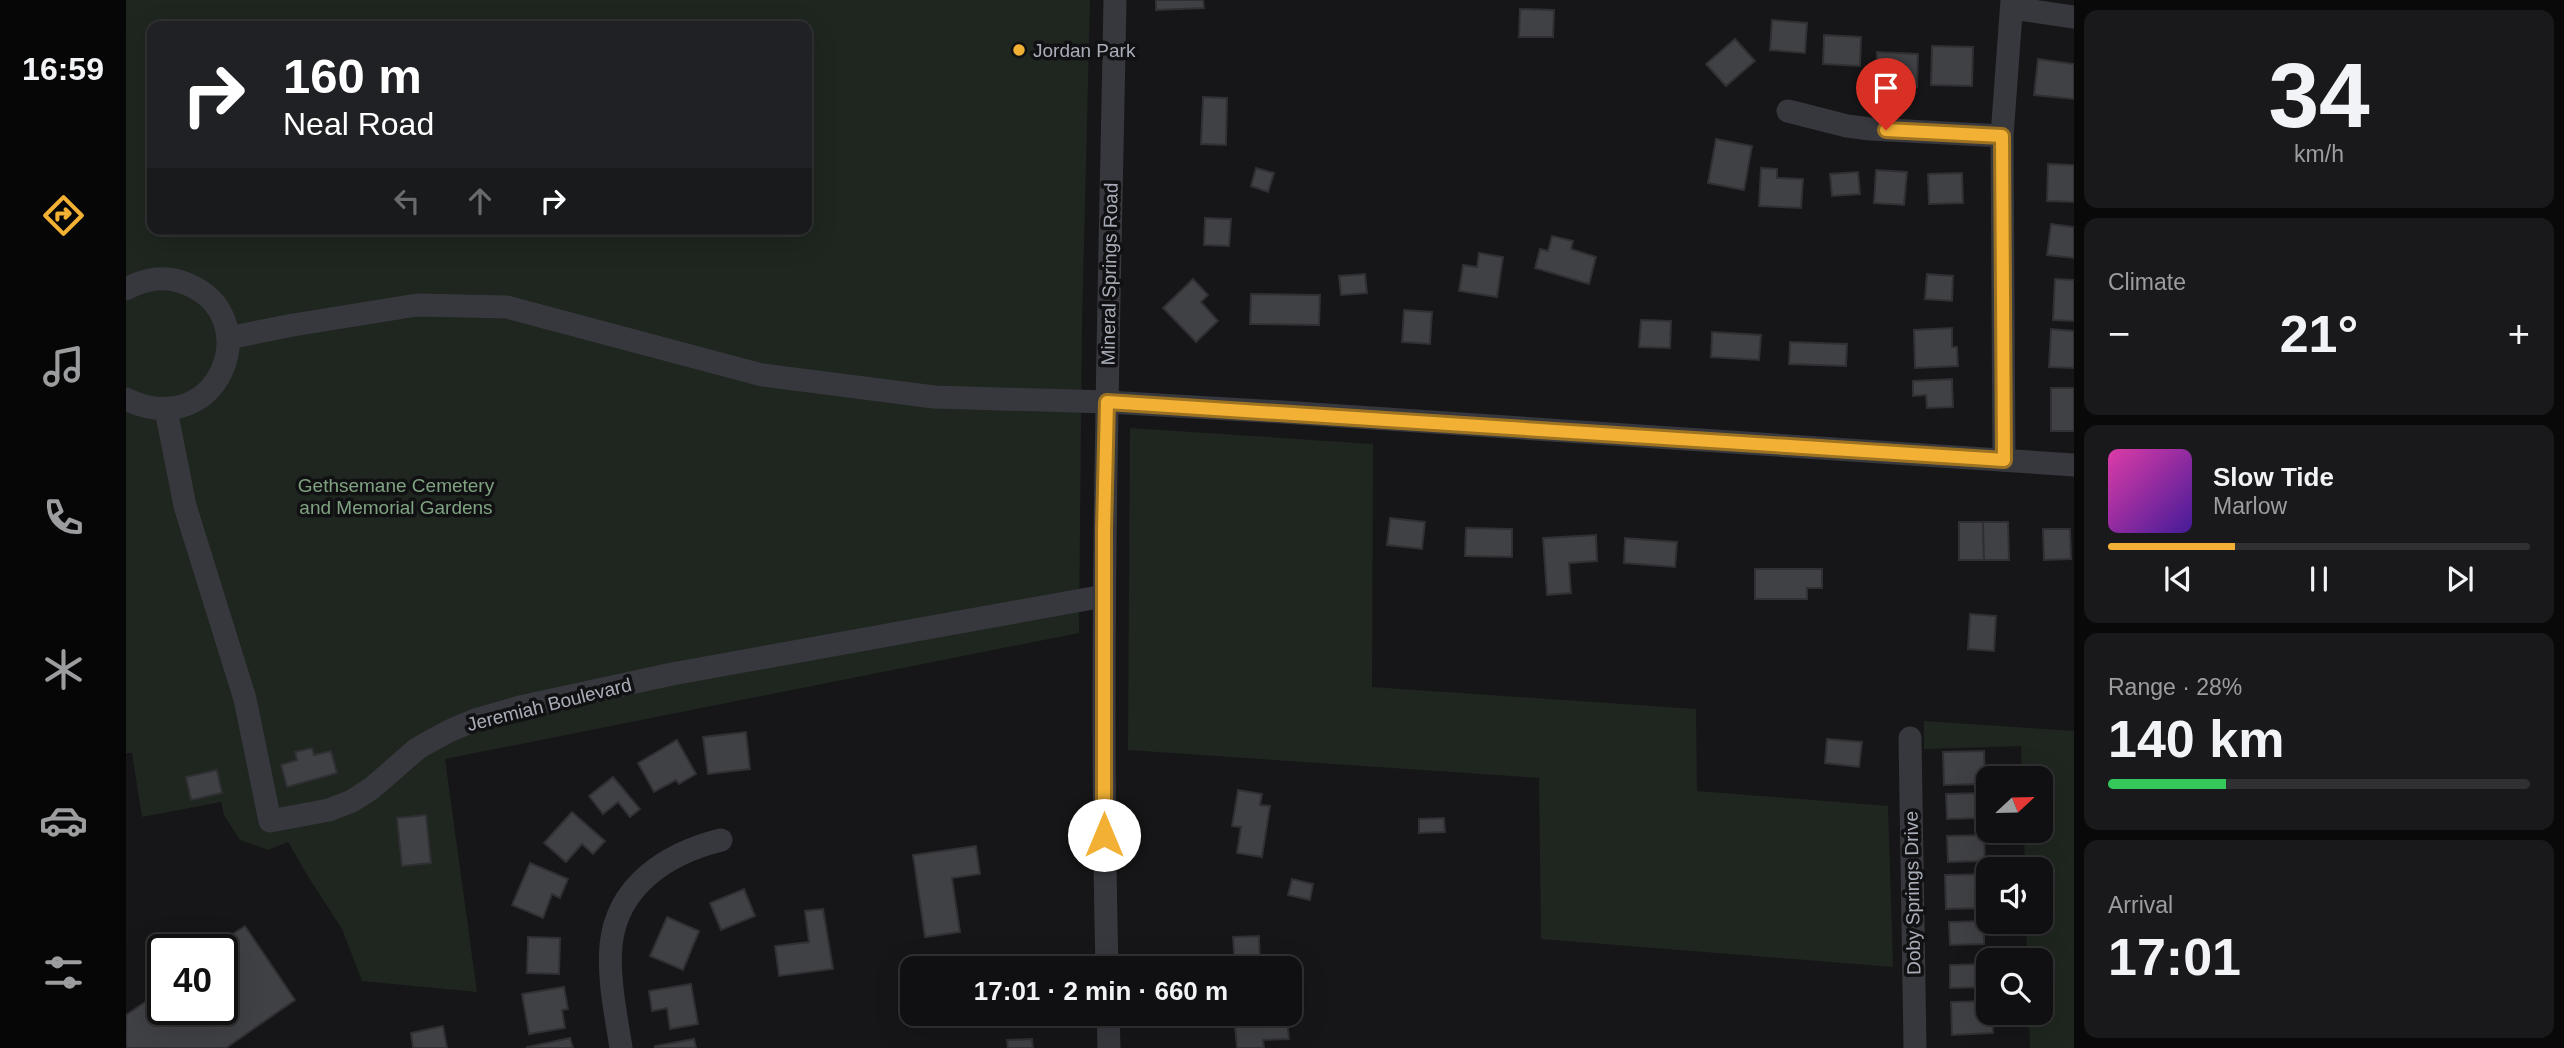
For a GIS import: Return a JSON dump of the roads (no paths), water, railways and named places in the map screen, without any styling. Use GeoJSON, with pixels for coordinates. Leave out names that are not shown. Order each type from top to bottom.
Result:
{"type":"FeatureCollection","features":[{"type":"Feature","properties":{"kind":"street","name":"Mineral Springs Road"},"geometry":{"type":"LineString","coordinates":[[1107,956],[1104,596],[1115,0]]}},
{"type":"Feature","properties":{"kind":"street"},"geometry":{"type":"LineString","coordinates":[[2004,460],[2002,136],[2012,4],[2074,17]]}},
{"type":"Feature","properties":{"kind":"street"},"geometry":{"type":"LineString","coordinates":[[1788,111],[1870,129],[2002,136]]}},
{"type":"Feature","properties":{"kind":"street"},"geometry":{"type":"LineString","coordinates":[[126,289],[142,281],[158,278],[178,280],[197,288],[212,301],[223,318],[228,338],[227,359],[219,379],[205,395],[187,406],[166,410],[144,408],[126,399]]}},
{"type":"Feature","properties":{"kind":"street"},"geometry":{"type":"LineString","coordinates":[[228,338],[417,306],[507,307],[762,375],[934,397],[1107,402],[2074,466]]}},
{"type":"Feature","properties":{"kind":"street","name":"Jeremiah Boulevard"},"geometry":{"type":"LineString","coordinates":[[166,410],[185,506],[245,699],[270,821],[329,810],[352,801],[372,788],[418,748],[475,720],[520,707],[671,674],[1104,596]]}},
{"type":"Feature","properties":{"kind":"street","name":"Doby Springs Drive"},"geometry":{"type":"LineString","coordinates":[[1910,738],[1915,1048]]}},
{"type":"Feature","properties":{"kind":"street"},"geometry":{"type":"LineString","coordinates":[[621,1048],[610,961],[611,943],[622,908],[646,877],[670,858],[695,846],[721,840]]}},
{"type":"Feature","properties":{"kind":"street"},"geometry":{"type":"LineString","coordinates":[[1108,1026],[1109,1048]]}},
{"type":"Feature","properties":{"kind":"place","name":"Jordan Park"},"geometry":{"type":"Point","coordinates":[1019,50]}},
{"type":"Feature","properties":{"kind":"park label","name":"Gethsemane Cemetery and Memorial Gardens"},"geometry":{"type":"Point","coordinates":[396,496]}}]}
